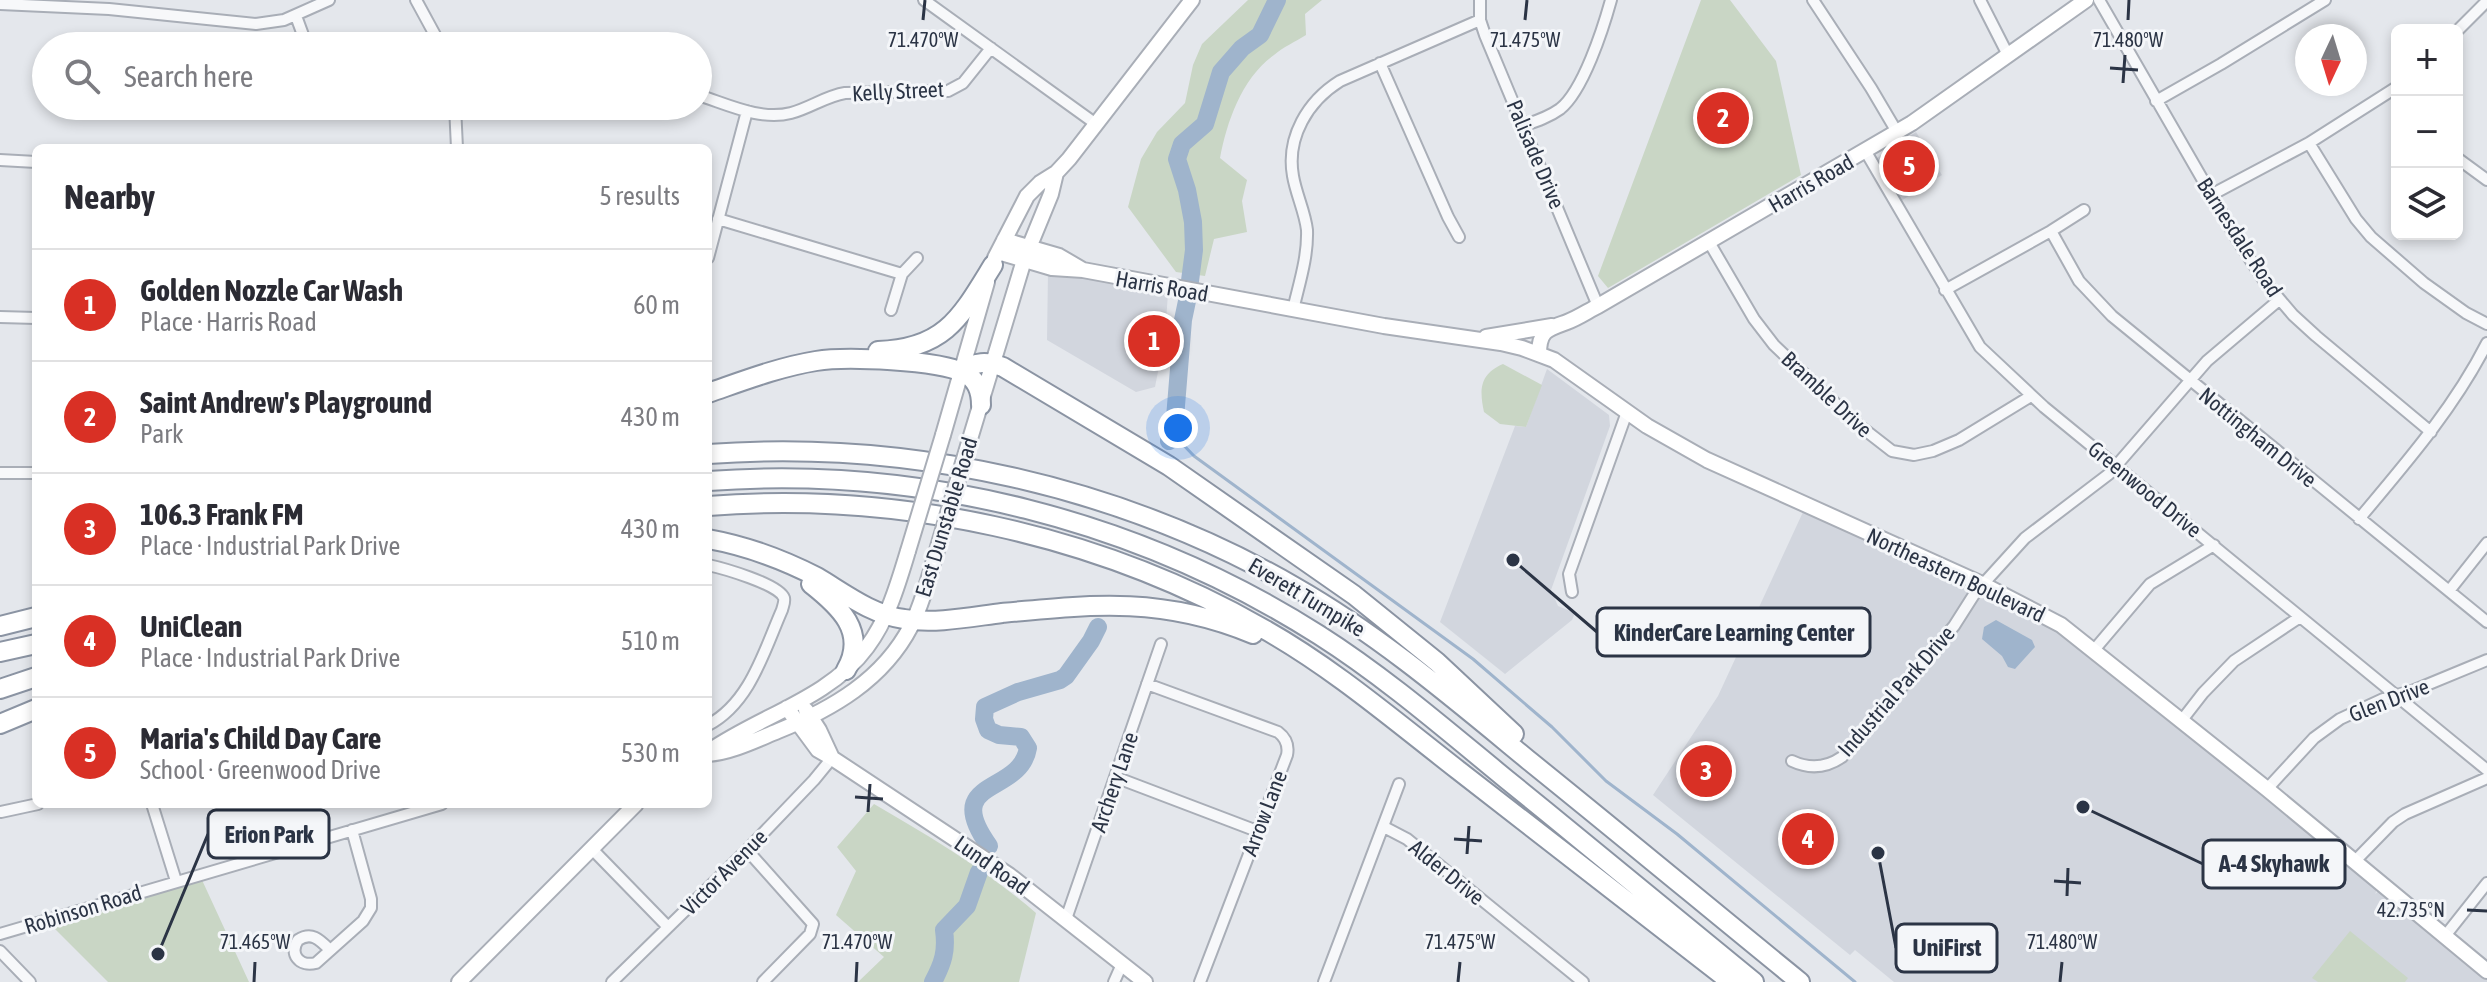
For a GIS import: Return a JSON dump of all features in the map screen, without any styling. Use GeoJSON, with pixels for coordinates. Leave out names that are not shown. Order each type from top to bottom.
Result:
{"type":"FeatureCollection","features":[{"type":"Feature","properties":{"kind":"highway"},"geometry":{"type":"LineString","coordinates":[[712,392],[851,351],[909,348],[934,339],[962,314],[998,252]]}},
{"type":"Feature","properties":{"kind":"highway"},"geometry":{"type":"LineString","coordinates":[[821,360],[890,361],[961,372],[976,384],[981,405]]}},
{"type":"Feature","properties":{"kind":"highway"},"geometry":{"type":"LineString","coordinates":[[961,372],[976,363],[1007,369],[1158,459],[1363,602],[1448,672],[1608,825]]}},
{"type":"Feature","properties":{"kind":"highway","name":"Everett Turnpike"},"geometry":{"type":"LineString","coordinates":[[712,454],[840,454],[945,465],[1066,491],[1171,526],[1259,567],[1358,626],[1415,668],[1800,982]]}},
{"type":"Feature","properties":{"kind":"highway","name":"Everett Turnpike"},"geometry":{"type":"LineString","coordinates":[[712,481],[775,478],[847,480],[972,496],[1084,525],[1208,574],[1295,620],[1375,674],[1754,982]]}},
{"type":"Feature","properties":{"kind":"highway"},"geometry":{"type":"LineString","coordinates":[[712,506],[792,503],[877,508],[966,521],[1066,544],[1148,573],[1225,608],[1289,644],[1360,694],[1731,982]]}},
{"type":"Feature","properties":{"kind":"highway"},"geometry":{"type":"LineString","coordinates":[[712,540],[738,545],[795,566],[886,615],[914,620],[1092,604],[1162,608],[1218,621],[1292,652],[1360,694]]}},
{"type":"Feature","properties":{"kind":"highway"},"geometry":{"type":"LineString","coordinates":[[738,545],[775,561],[802,578],[844,615],[851,628],[854,645],[852,660],[846,670]]}},
{"type":"Feature","properties":{"kind":"highway"},"geometry":{"type":"LineString","coordinates":[[0,626],[32,618]]}},
{"type":"Feature","properties":{"kind":"highway"},"geometry":{"type":"LineString","coordinates":[[0,652],[32,645]]}},
{"type":"Feature","properties":{"kind":"highway"},"geometry":{"type":"LineString","coordinates":[[0,689],[32,678]]}},
{"type":"Feature","properties":{"kind":"highway"},"geometry":{"type":"LineString","coordinates":[[0,716],[32,708]]}},
{"type":"Feature","properties":{"kind":"highway"},"geometry":{"type":"LineString","coordinates":[[0,724],[32,709]]}},
{"type":"Feature","properties":{"kind":"street"},"geometry":{"type":"LineString","coordinates":[[0,4],[110,5],[240,24],[272,23],[296,16],[329,0]]}},
{"type":"Feature","properties":{"kind":"street"},"geometry":{"type":"LineString","coordinates":[[416,0],[435,32]]}},
{"type":"Feature","properties":{"kind":"street"},"geometry":{"type":"LineString","coordinates":[[924,0],[1096,124]]}},
{"type":"Feature","properties":{"kind":"street","name":"East Dunstable Road"},"geometry":{"type":"LineString","coordinates":[[712,750],[846,670],[868,646],[886,615],[908,551],[998,252],[1031,191],[1056,173],[1192,0]]}},
{"type":"Feature","properties":{"kind":"street","name":"Palisade Drive"},"geometry":{"type":"LineString","coordinates":[[1480,0],[1480,20],[1598,306]]}},
{"type":"Feature","properties":{"kind":"street"},"geometry":{"type":"LineString","coordinates":[[1525,125],[1551,115],[1571,99],[1585,72],[1611,0]]}},
{"type":"Feature","properties":{"kind":"street"},"geometry":{"type":"LineString","coordinates":[[1813,0],[1897,132]]}},
{"type":"Feature","properties":{"kind":"street"},"geometry":{"type":"LineString","coordinates":[[1980,0],[2008,55]]}},
{"type":"Feature","properties":{"kind":"street","name":"Harris Road"},"geometry":{"type":"LineString","coordinates":[[1478,340],[1559,324],[1598,306],[1866,152],[2086,0]]}},
{"type":"Feature","properties":{"kind":"street","name":"Barnesdale Road"},"geometry":{"type":"LineString","coordinates":[[2099,0],[2252,265],[2279,300],[2316,336],[2431,432]]}},
{"type":"Feature","properties":{"kind":"street"},"geometry":{"type":"LineString","coordinates":[[2156,101],[2325,0]]}},
{"type":"Feature","properties":{"kind":"street"},"geometry":{"type":"LineString","coordinates":[[2463,25],[2487,1]]}},
{"type":"Feature","properties":{"kind":"street"},"geometry":{"type":"LineString","coordinates":[[296,16],[302,32]]}},
{"type":"Feature","properties":{"kind":"street"},"geometry":{"type":"LineString","coordinates":[[1293,310],[1307,241],[1292,164],[1299,130],[1311,104],[1324,91],[1380,63],[1480,20]]}},
{"type":"Feature","properties":{"kind":"street","name":"Kelly Street"},"geometry":{"type":"LineString","coordinates":[[712,100],[747,111],[774,115],[788,114],[835,95],[857,91],[948,91],[963,83],[991,48]]}},
{"type":"Feature","properties":{"kind":"street"},"geometry":{"type":"LineString","coordinates":[[1380,63],[1459,237]]}},
{"type":"Feature","properties":{"kind":"street"},"geometry":{"type":"LineString","coordinates":[[2211,195],[2309,143],[2391,91]]}},
{"type":"Feature","properties":{"kind":"street"},"geometry":{"type":"LineString","coordinates":[[712,242],[747,111]]}},
{"type":"Feature","properties":{"kind":"street"},"geometry":{"type":"LineString","coordinates":[[456,120],[457,144]]}},
{"type":"Feature","properties":{"kind":"street"},"geometry":{"type":"LineString","coordinates":[[2309,143],[2371,237],[2424,283],[2487,324]]}},
{"type":"Feature","properties":{"kind":"street","name":"Greenwood Drive"},"geometry":{"type":"LineString","coordinates":[[1866,152],[1980,347],[2031,396],[2487,770]]}},
{"type":"Feature","properties":{"kind":"street"},"geometry":{"type":"LineString","coordinates":[[0,160],[32,162]]}},
{"type":"Feature","properties":{"kind":"street"},"geometry":{"type":"LineString","coordinates":[[2463,162],[2487,180]]}},
{"type":"Feature","properties":{"kind":"street","name":"East Dunstable Road"},"geometry":{"type":"LineString","coordinates":[[712,752],[736,747],[804,719],[844,698],[871,678],[894,653],[914,620],[1026,253],[1051,194],[1056,173]]}},
{"type":"Feature","properties":{"kind":"street"},"geometry":{"type":"LineString","coordinates":[[1945,290],[2084,210]]}},
{"type":"Feature","properties":{"kind":"street"},"geometry":{"type":"LineString","coordinates":[[718,219],[902,274]]}},
{"type":"Feature","properties":{"kind":"street","name":"Nottingham Drive"},"geometry":{"type":"LineString","coordinates":[[2051,231],[2071,268],[2098,302],[2190,381],[2487,622]]}},
{"type":"Feature","properties":{"kind":"street","name":"Bramble Drive"},"geometry":{"type":"LineString","coordinates":[[1709,242],[1754,319],[1774,345],[1856,423],[1892,451],[1914,455],[1933,451],[1959,440],[2031,396]]}},
{"type":"Feature","properties":{"kind":"street","name":"Harris Road"},"geometry":{"type":"LineString","coordinates":[[998,252],[1066,259],[1083,270],[1293,310],[1522,348],[1539,354],[1548,346],[1559,324]]}},
{"type":"Feature","properties":{"kind":"street"},"geometry":{"type":"LineString","coordinates":[[891,310],[902,274],[917,258]]}},
{"type":"Feature","properties":{"kind":"street","name":"Industrial Park Drive"},"geometry":{"type":"LineString","coordinates":[[1792,761],[1818,767],[1842,757],[1954,626],[1975,593],[2038,526],[2102,481],[2221,347],[2279,300]]}},
{"type":"Feature","properties":{"kind":"street"},"geometry":{"type":"LineString","coordinates":[[0,317],[32,318]]}},
{"type":"Feature","properties":{"kind":"street"},"geometry":{"type":"LineString","coordinates":[[2359,519],[2431,432],[2457,396],[2487,343]]}},
{"type":"Feature","properties":{"kind":"street","name":"Northeastern Boulevard"},"geometry":{"type":"LineString","coordinates":[[1539,354],[1566,367],[1666,438],[1707,460],[2043,613],[2182,720],[2487,971]]}},
{"type":"Feature","properties":{"kind":"street"},"geometry":{"type":"LineString","coordinates":[[1572,592],[1569,574],[1627,412]]}},
{"type":"Feature","properties":{"kind":"street"},"geometry":{"type":"LineString","coordinates":[[0,473],[32,473]]}},
{"type":"Feature","properties":{"kind":"street"},"geometry":{"type":"LineString","coordinates":[[2449,591],[2487,543]]}},
{"type":"Feature","properties":{"kind":"street"},"geometry":{"type":"LineString","coordinates":[[2094,650],[2150,584],[2214,545]]}},
{"type":"Feature","properties":{"kind":"street"},"geometry":{"type":"LineString","coordinates":[[712,566],[771,586],[784,598],[782,610],[748,685],[734,705],[712,722]]}},
{"type":"Feature","properties":{"kind":"street"},"geometry":{"type":"LineString","coordinates":[[2182,720],[2234,661],[2300,617]]}},
{"type":"Feature","properties":{"kind":"street","name":"Archery Lane"},"geometry":{"type":"LineString","coordinates":[[1066,919],[1161,644]]}},
{"type":"Feature","properties":{"kind":"street","name":"Glen Drive"},"geometry":{"type":"LineString","coordinates":[[2267,789],[2326,728],[2365,707],[2487,660]]}},
{"type":"Feature","properties":{"kind":"street","name":"Arrow Lane"},"geometry":{"type":"LineString","coordinates":[[1147,684],[1278,732],[1288,745],[1287,755],[1200,982]]}},
{"type":"Feature","properties":{"kind":"street","name":"Lund Road"},"geometry":{"type":"LineString","coordinates":[[793,704],[832,758],[989,862],[1145,982]]}},
{"type":"Feature","properties":{"kind":"street","name":"Victor Avenue"},"geometry":{"type":"LineString","coordinates":[[612,982],[747,850],[832,758]]}},
{"type":"Feature","properties":{"kind":"street"},"geometry":{"type":"LineString","coordinates":[[1115,777],[1257,831]]}},
{"type":"Feature","properties":{"kind":"street"},"geometry":{"type":"LineString","coordinates":[[2355,861],[2405,814],[2487,778]]}},
{"type":"Feature","properties":{"kind":"street"},"geometry":{"type":"LineString","coordinates":[[1329,980],[1399,784]]}},
{"type":"Feature","properties":{"kind":"street"},"geometry":{"type":"LineString","coordinates":[[1,812],[32,806]]}},
{"type":"Feature","properties":{"kind":"street"},"geometry":{"type":"LineString","coordinates":[[153,808],[176,881]]}},
{"type":"Feature","properties":{"kind":"street","name":"Robinson Road"},"geometry":{"type":"LineString","coordinates":[[0,934],[428,808]]}},
{"type":"Feature","properties":{"kind":"street"},"geometry":{"type":"LineString","coordinates":[[459,982],[632,808]]}},
{"type":"Feature","properties":{"kind":"street","name":"Alder Drive"},"geometry":{"type":"LineString","coordinates":[[1384,827],[1407,839],[1583,982]]}},
{"type":"Feature","properties":{"kind":"street"},"geometry":{"type":"LineString","coordinates":[[330,950],[363,921],[371,908],[371,895],[352,830]]}},
{"type":"Feature","properties":{"kind":"street"},"geometry":{"type":"LineString","coordinates":[[592,849],[668,927]]}},
{"type":"Feature","properties":{"kind":"street"},"geometry":{"type":"LineString","coordinates":[[747,850],[808,915],[813,928],[763,982]]}},
{"type":"Feature","properties":{"kind":"street"},"geometry":{"type":"LineString","coordinates":[[2445,936],[2487,883]]}},
{"type":"Feature","properties":{"kind":"street"},"geometry":{"type":"LineString","coordinates":[[0,951],[30,982]]}},
{"type":"Feature","properties":{"kind":"street"},"geometry":{"type":"LineString","coordinates":[[1114,982],[1122,964]]}},
{"type":"Feature","properties":{"kind":"shaded area"},"geometry":{"type":"Polygon","coordinates":[[[1916,132],[1942,175],[1901,201],[1877,158],[1916,132]]]}},
{"type":"Feature","properties":{"kind":"shaded area"},"geometry":{"type":"Polygon","coordinates":[[[1048,272],[1168,293],[1165,336],[1155,387],[1136,392],[1047,340],[1048,272]]]}},
{"type":"Feature","properties":{"kind":"shaded area"},"geometry":{"type":"Polygon","coordinates":[[[1547,369],[1609,415],[1610,426],[1551,590],[1558,606],[1575,613],[1572,620],[1505,674],[1440,622],[1515,426],[1526,427],[1547,369]]]}},
{"type":"Feature","properties":{"kind":"shaded area"},"geometry":{"type":"Polygon","coordinates":[[[1803,512],[2010,604],[2051,626],[2377,890],[2375,894],[2379,891],[2487,982],[1894,982],[1855,950],[1850,955],[1653,795],[1718,696],[1803,512]]]}},
{"type":"Feature","properties":{"kind":"green space"},"geometry":{"type":"Polygon","coordinates":[[[1248,0],[1322,0],[1305,14],[1306,35],[1278,52],[1253,76],[1238,101],[1227,130],[1220,158],[1247,180],[1242,201],[1247,232],[1214,239],[1205,276],[1176,272],[1128,207],[1141,159],[1157,132],[1185,103],[1193,65],[1202,44],[1248,0]]]}},
{"type":"Feature","properties":{"kind":"green space"},"geometry":{"type":"Polygon","coordinates":[[[1701,0],[1730,0],[1776,61],[1801,175],[1608,288],[1598,276],[1701,0]]]}},
{"type":"Feature","properties":{"kind":"green space"},"geometry":{"type":"Polygon","coordinates":[[[1503,364],[1542,385],[1526,427],[1500,424],[1484,412],[1483,383],[1490,372],[1503,364]]]}},
{"type":"Feature","properties":{"kind":"green space"},"geometry":{"type":"Polygon","coordinates":[[[874,804],[978,868],[1036,913],[1019,982],[858,982],[884,957],[836,915],[856,871],[837,847],[874,804]]]}},
{"type":"Feature","properties":{"kind":"green space"},"geometry":{"type":"Polygon","coordinates":[[[202,880],[249,982],[108,982],[52,926],[202,880]]]}},
{"type":"Feature","properties":{"kind":"green space"},"geometry":{"type":"Polygon","coordinates":[[[2350,931],[2408,978],[2405,982],[2318,982],[2312,978],[2350,931]]]}},
{"type":"Feature","properties":{"kind":"water"},"geometry":{"type":"Polygon","coordinates":[[[1996,620],[2032,640],[2035,647],[2015,669],[2008,667],[2002,656],[1982,639],[1984,627],[1996,620]]]}},
{"type":"Feature","properties":{"kind":"waterway"},"geometry":{"type":"LineString","coordinates":[[1190,281],[1194,250],[1193,222],[1177,159],[1182,144],[1205,124],[1221,72],[1242,48],[1260,35],[1277,0]]}},
{"type":"Feature","properties":{"kind":"waterway"},"geometry":{"type":"LineString","coordinates":[[1169,441],[1174,430],[1187,301]]}},
{"type":"Feature","properties":{"kind":"waterway"},"geometry":{"type":"LineString","coordinates":[[1173,434],[1194,456],[1473,659],[1552,727],[1606,781],[1677,834],[1855,982]]}},
{"type":"Feature","properties":{"kind":"waterway"},"geometry":{"type":"LineString","coordinates":[[989,846],[976,824],[973,808],[978,797],[987,789],[1012,774],[1022,763],[1028,748],[1021,737],[999,735],[988,730],[984,719],[985,707],[1066,676],[1098,627]]}},
{"type":"Feature","properties":{"kind":"waterway"},"geometry":{"type":"LineString","coordinates":[[933,982],[943,957],[944,930],[967,906],[979,872]]}},
{"type":"Feature","properties":{"kind":"place","name":"Saint Andrew's Playground"},"geometry":{"type":"Point","coordinates":[1723,118]}},
{"type":"Feature","properties":{"kind":"place","name":"Maria's Child Day Care"},"geometry":{"type":"Point","coordinates":[1909,166]}},
{"type":"Feature","properties":{"kind":"place","name":"Golden Nozzle Car Wash"},"geometry":{"type":"Point","coordinates":[1154,341]}},
{"type":"Feature","properties":{"kind":"place","name":"KinderCare Learning Center"},"geometry":{"type":"Point","coordinates":[1513,560]}},
{"type":"Feature","properties":{"kind":"place","name":"106.3 Frank FM"},"geometry":{"type":"Point","coordinates":[1706,771]}},
{"type":"Feature","properties":{"kind":"place","name":"A-4 Skyhawk"},"geometry":{"type":"Point","coordinates":[2083,807]}},
{"type":"Feature","properties":{"kind":"place","name":"UniClean"},"geometry":{"type":"Point","coordinates":[1808,839]}},
{"type":"Feature","properties":{"kind":"place","name":"UniFirst"},"geometry":{"type":"Point","coordinates":[1878,853]}},
{"type":"Feature","properties":{"kind":"place","name":"Erion Park"},"geometry":{"type":"Point","coordinates":[158,954]}}]}
